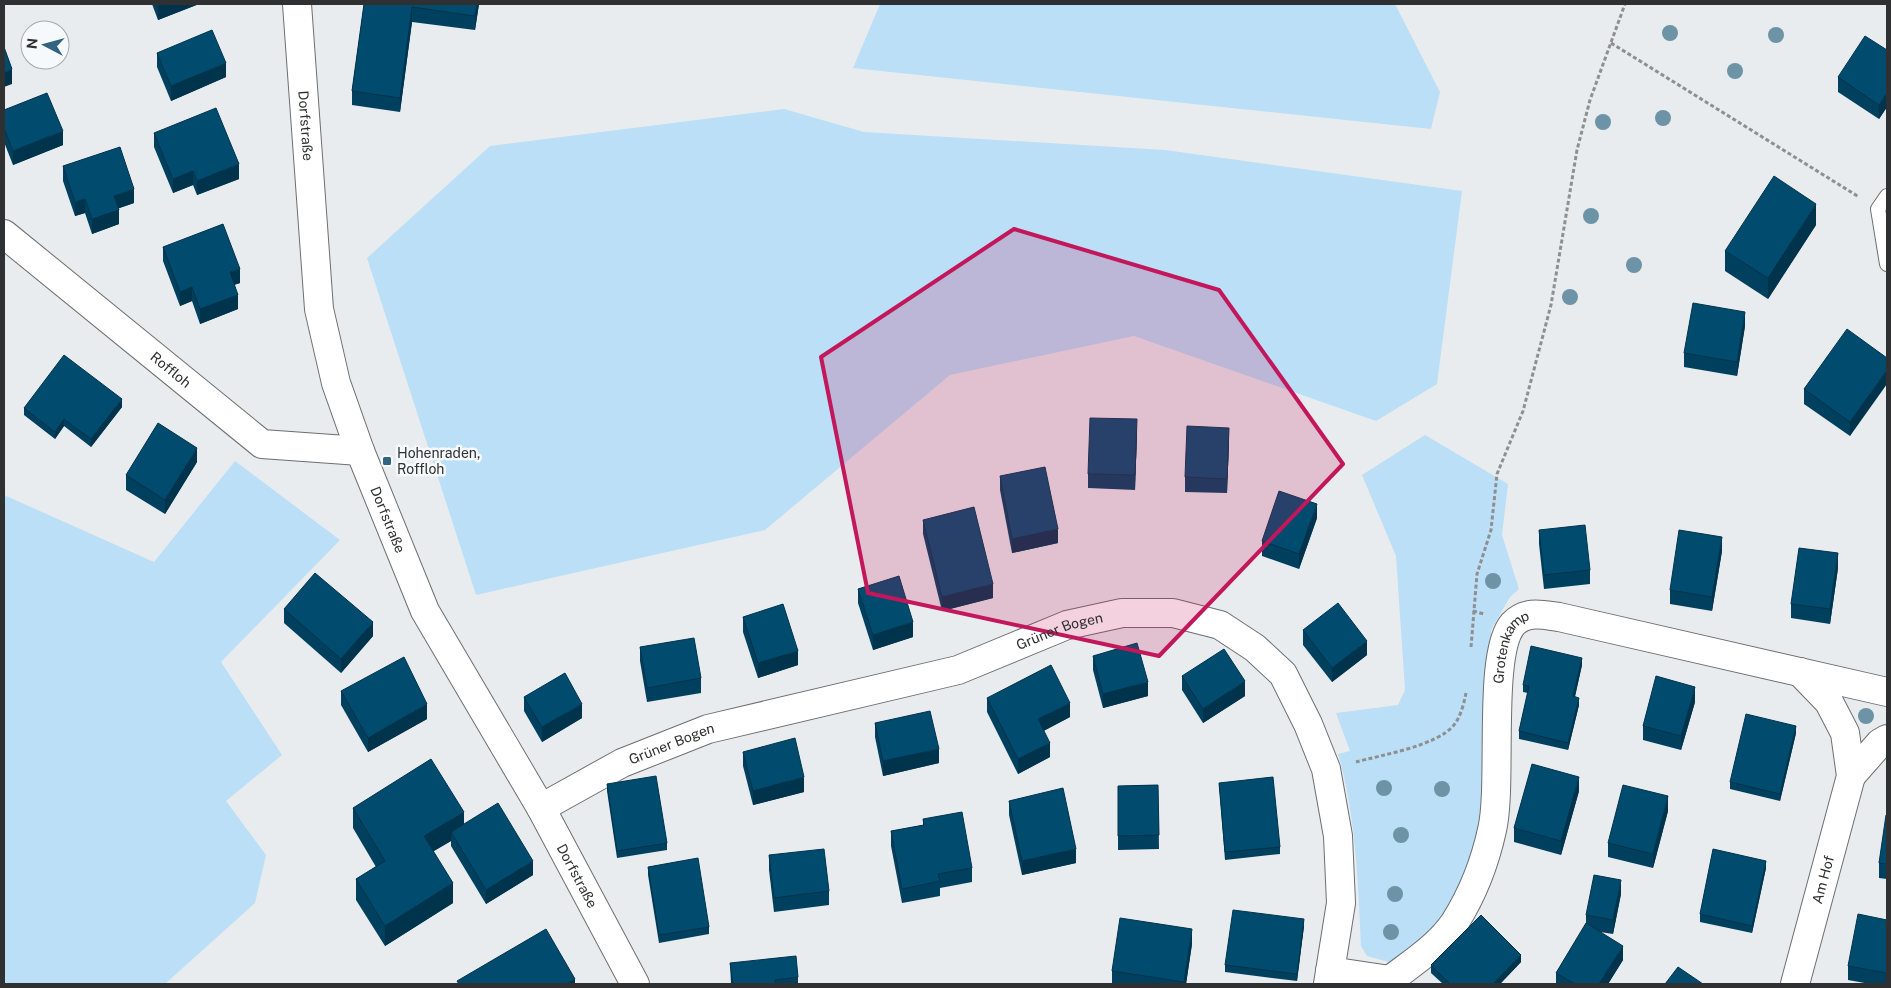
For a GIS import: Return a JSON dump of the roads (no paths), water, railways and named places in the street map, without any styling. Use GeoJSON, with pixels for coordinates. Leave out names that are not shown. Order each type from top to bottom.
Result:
{"type":"FeatureCollection","features":[{"type":"Feature","properties":{"kind":"street","name":"Dorfstraße"},"geometry":{"type":"LineString","coordinates":[[297,4],[319,309],[336,383],[360,451],[425,611],[541,808],[635,984]]}},
{"type":"Feature","properties":{"kind":"street","name":"Roffloh"},"geometry":{"type":"LineString","coordinates":[[4,234],[262,444],[360,451]]}},
{"type":"Feature","properties":{"kind":"street","name":"Grüner Bogen"},"geometry":{"type":"LineString","coordinates":[[541,808],[622,763],[708,729],[958,670],[1067,625],[1122,613],[1173,613],[1220,625],[1255,648],[1283,674],[1308,724],[1326,769],[1338,836],[1341,903],[1329,978],[1390,982]]}},
{"type":"Feature","properties":{"kind":"street","name":"Grotenkamp"},"geometry":{"type":"LineString","coordinates":[[1390,982],[1424,954],[1454,923],[1477,878],[1492,830],[1498,782],[1496,708],[1503,648],[1513,624],[1531,613],[1559,617],[1887,692]]}},
{"type":"Feature","properties":{"kind":"street","name":"Am Hof"},"geometry":{"type":"LineString","coordinates":[[1795,984],[1851,776],[1845,733],[1829,702],[1800,672]]}},
{"type":"Feature","properties":{"kind":"street","name":"Am Hof"},"geometry":{"type":"LineString","coordinates":[[1851,776],[1880,743],[1887,739]]}},
{"type":"Feature","properties":{"kind":"lane"},"geometry":{"type":"LineString","coordinates":[[1887,196],[1878,209],[1887,264]]}},
{"type":"Feature","properties":{"kind":"place","name":"Hohenraden, Roffloh"},"geometry":{"type":"Point","coordinates":[387,461]}}]}
